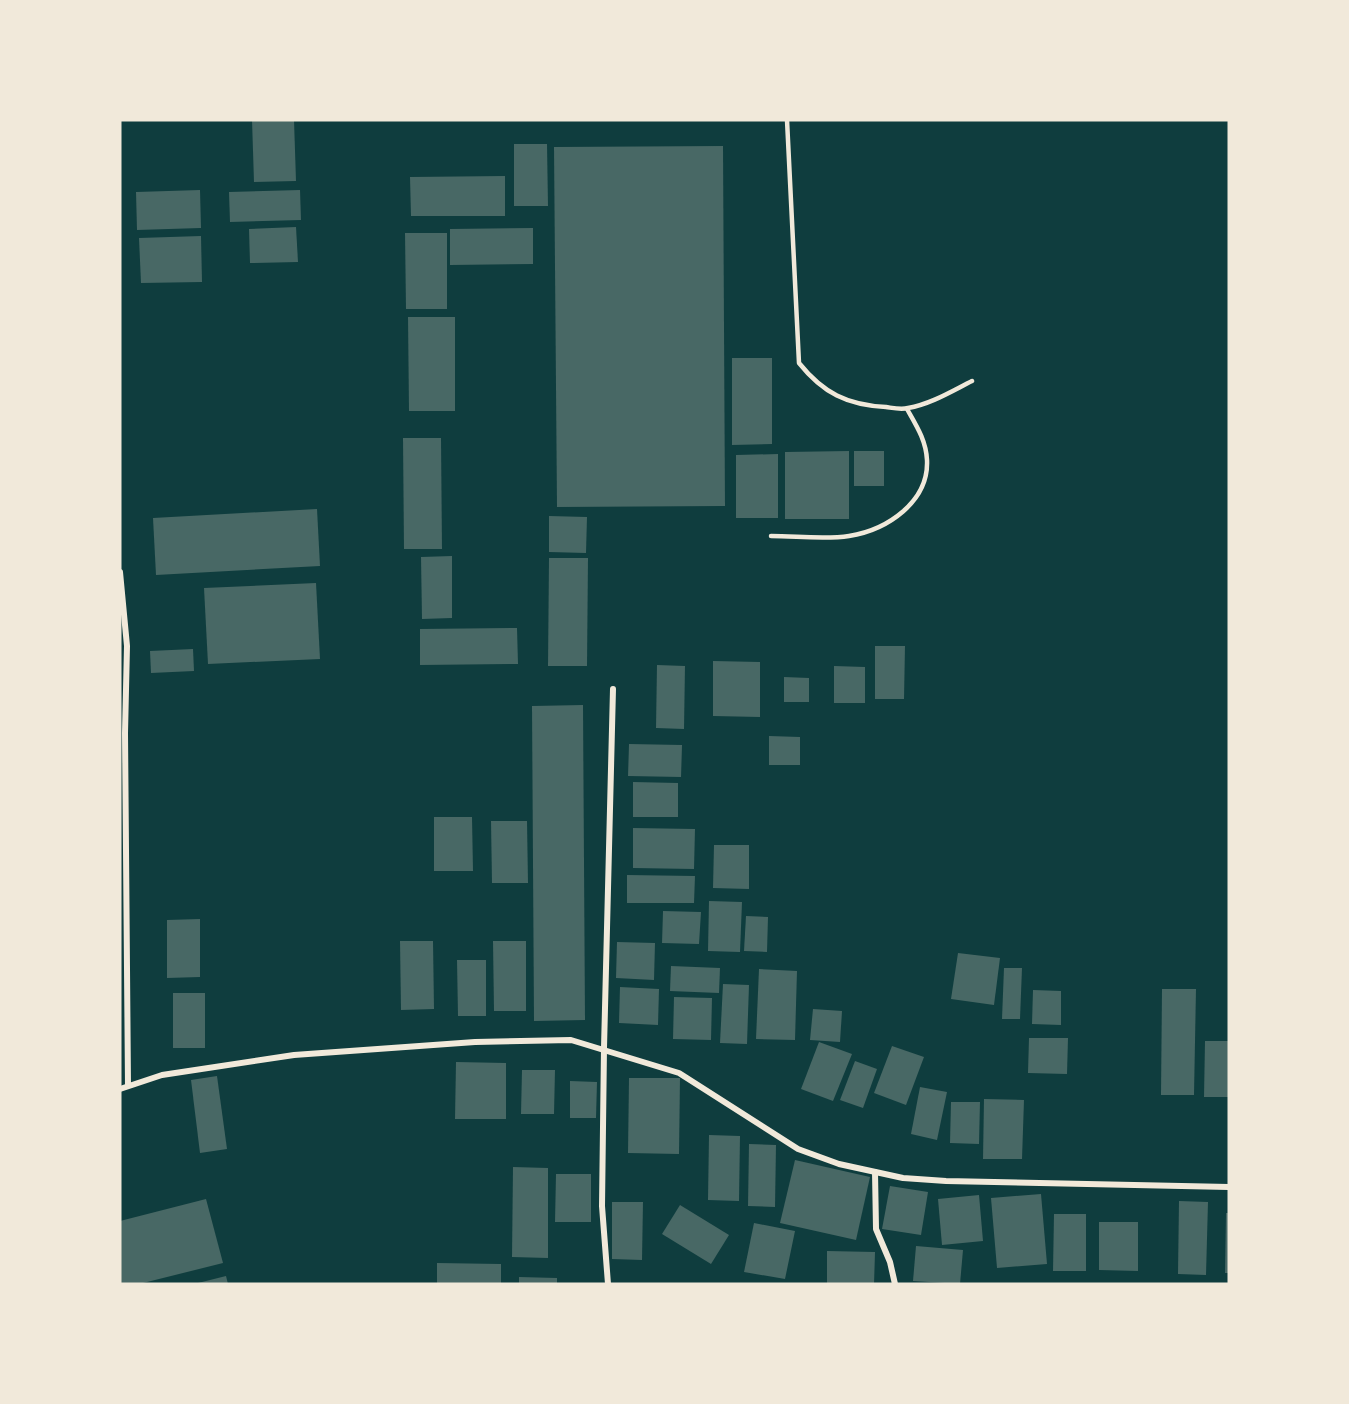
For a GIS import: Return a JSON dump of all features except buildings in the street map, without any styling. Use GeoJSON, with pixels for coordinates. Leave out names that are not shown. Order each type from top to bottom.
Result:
{"type":"FeatureCollection","features":[{"type":"Feature","properties":{"kind":"street"},"geometry":{"type":"LineString","coordinates":[[120,572],[128,646],[125,744],[128,1085]]}},
{"type":"Feature","properties":{"kind":"street"},"geometry":{"type":"LineString","coordinates":[[608,1284],[603,1217],[604,1048],[613,689]]}},
{"type":"Feature","properties":{"kind":"street"},"geometry":{"type":"LineString","coordinates":[[120,1089],[128,1085],[206,1067],[294,1055],[538,1039],[571,1040],[604,1048],[679,1073],[798,1149],[839,1164],[875,1173],[903,1178],[946,1181],[1229,1187]]}},
{"type":"Feature","properties":{"kind":"street"},"geometry":{"type":"LineString","coordinates":[[875,1173],[876,1229],[890,1262],[895,1284]]}},
{"type":"Feature","properties":{"kind":"lane"},"geometry":{"type":"LineString","coordinates":[[787,120],[799,363],[814,381],[844,401],[907,409],[937,399],[972,381]]}},
{"type":"Feature","properties":{"kind":"lane"},"geometry":{"type":"LineString","coordinates":[[771,536],[849,536],[879,526],[903,513],[920,494],[927,461],[922,435],[907,409]]}}]}
